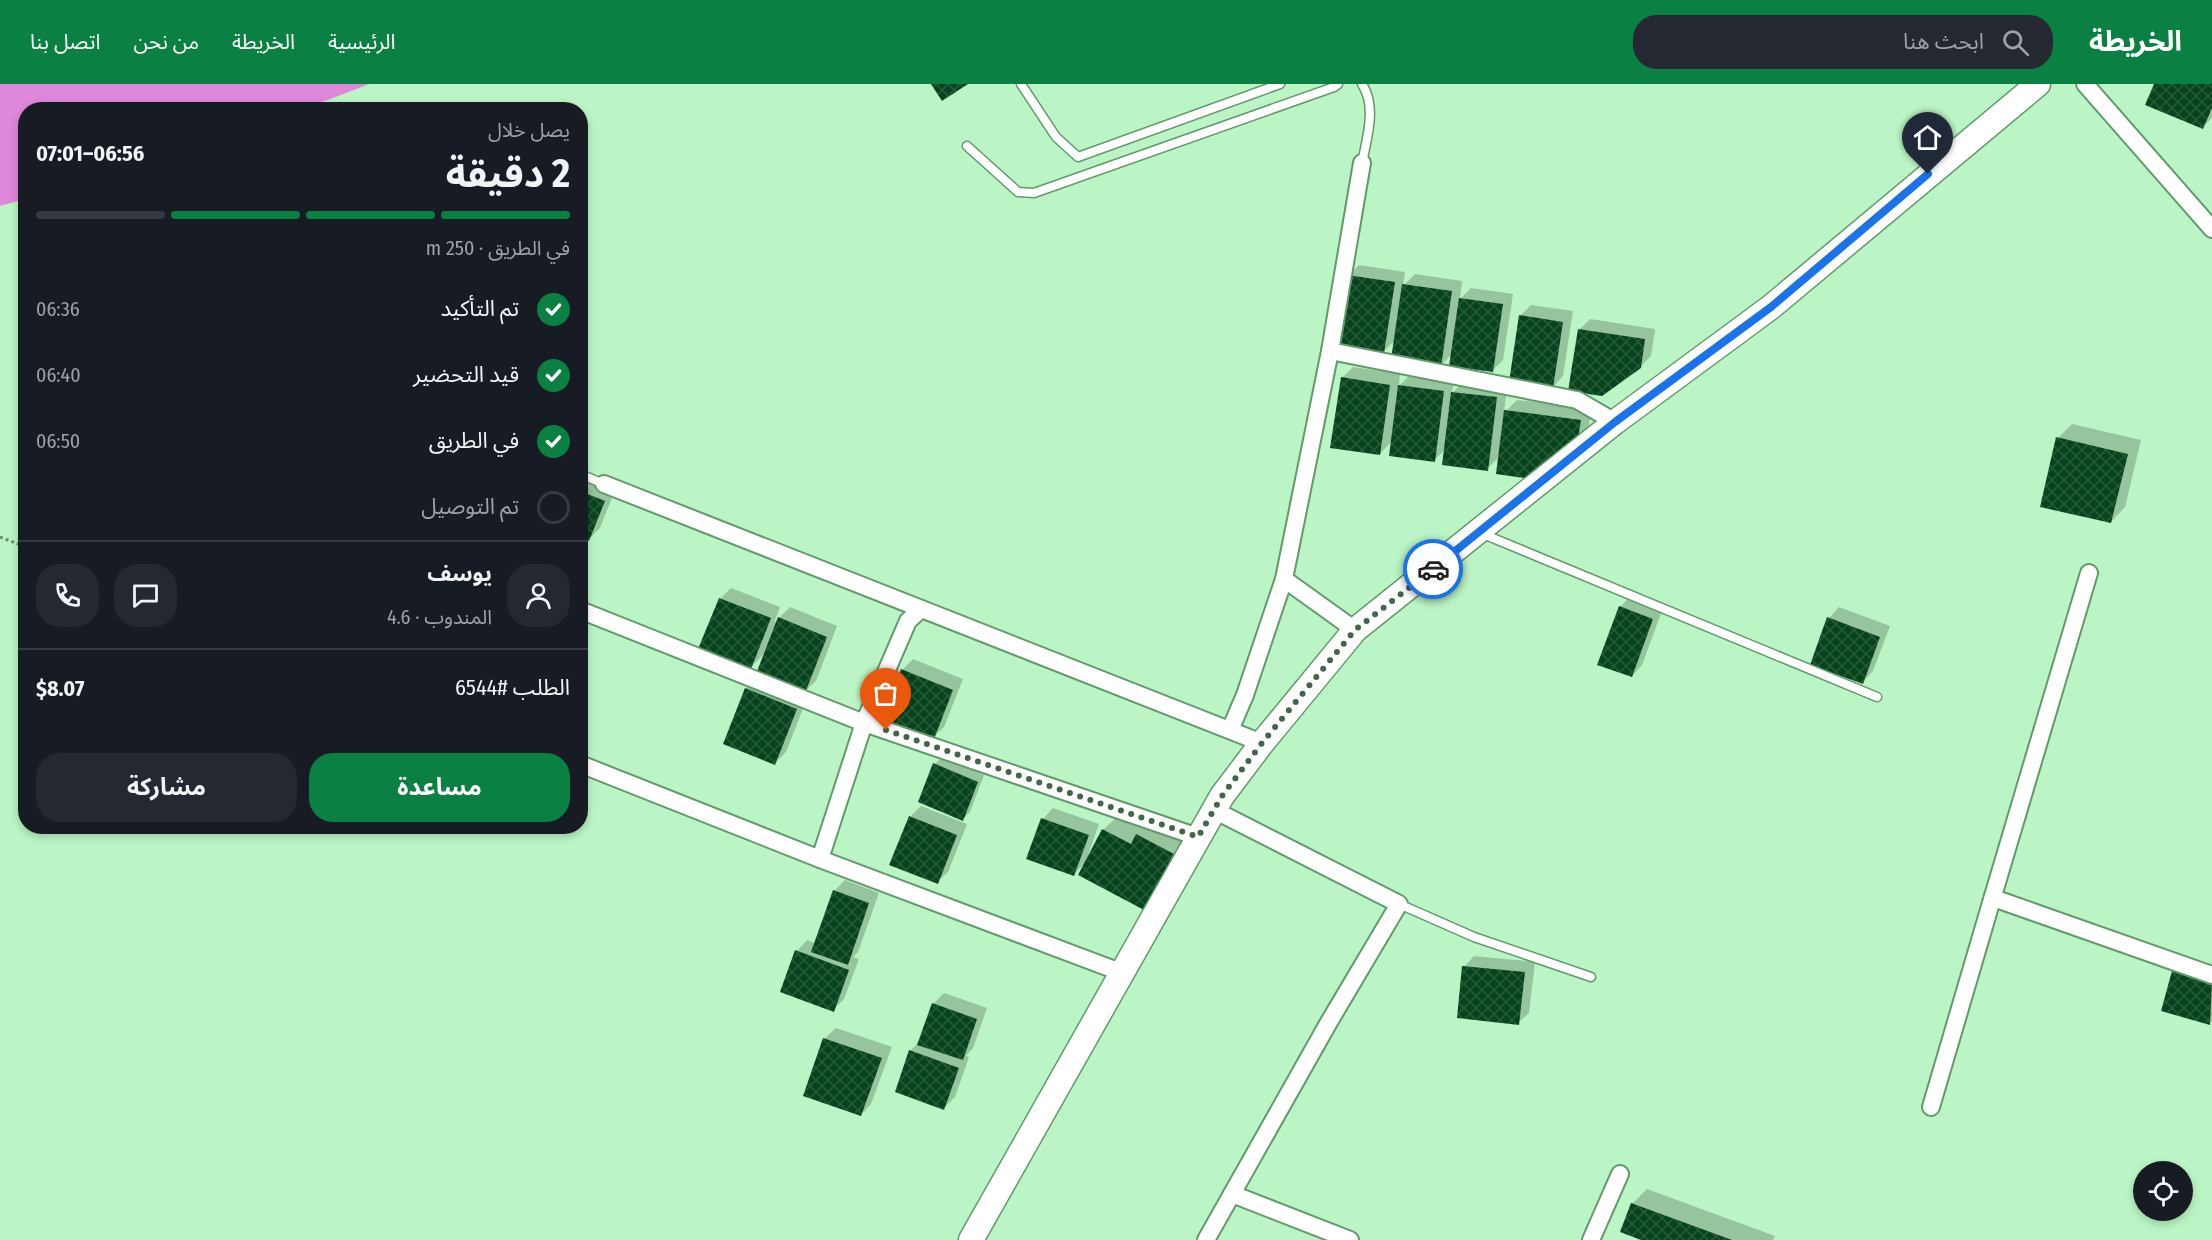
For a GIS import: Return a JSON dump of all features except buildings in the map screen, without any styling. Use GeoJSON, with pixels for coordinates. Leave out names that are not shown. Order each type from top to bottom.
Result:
{"type":"FeatureCollection","features":[{"type":"Feature","properties":{"kind":"main road"},"geometry":{"type":"LineString","coordinates":[[971,1240],[1214,810],[1262,743],[1355,630],[1615,422],[1771,307],[2038,84]]}},
{"type":"Feature","properties":{"kind":"street"},"geometry":{"type":"LineString","coordinates":[[2085,84],[2212,229]]}},
{"type":"Feature","properties":{"kind":"street"},"geometry":{"type":"LineString","coordinates":[[1230,730],[1245,695],[1284,579],[1330,351],[1362,163]]}},
{"type":"Feature","properties":{"kind":"street"},"geometry":{"type":"LineString","coordinates":[[1330,351],[1577,400],[1615,422]]}},
{"type":"Feature","properties":{"kind":"street"},"geometry":{"type":"LineString","coordinates":[[604,484],[1262,743]]}},
{"type":"Feature","properties":{"kind":"street"},"geometry":{"type":"LineString","coordinates":[[1931,1107],[2089,573]]}},
{"type":"Feature","properties":{"kind":"street"},"geometry":{"type":"LineString","coordinates":[[1284,579],[1355,630]]}},
{"type":"Feature","properties":{"kind":"street"},"geometry":{"type":"LineString","coordinates":[[820,859],[864,723],[908,621],[921,609]]}},
{"type":"Feature","properties":{"kind":"street"},"geometry":{"type":"LineString","coordinates":[[588,613],[864,723],[1198,837]]}},
{"type":"Feature","properties":{"kind":"street"},"geometry":{"type":"LineString","coordinates":[[588,767],[820,859],[1123,973]]}},
{"type":"Feature","properties":{"kind":"street"},"geometry":{"type":"LineString","coordinates":[[1206,1240],[1399,904],[1214,810]]}},
{"type":"Feature","properties":{"kind":"street"},"geometry":{"type":"LineString","coordinates":[[1994,896],[1999,900],[2212,975]]}},
{"type":"Feature","properties":{"kind":"street"},"geometry":{"type":"LineString","coordinates":[[1591,1240],[1620,1174]]}},
{"type":"Feature","properties":{"kind":"street"},"geometry":{"type":"LineString","coordinates":[[1232,1194],[1350,1240]]}},
{"type":"Feature","properties":{"kind":"lane"},"geometry":{"type":"LineString","coordinates":[[1021,84],[1056,137],[1078,157],[1280,84]]}},
{"type":"Feature","properties":{"kind":"lane"},"geometry":{"type":"LineString","coordinates":[[967,146],[1018,192],[1034,193],[1338,84]]}},
{"type":"Feature","properties":{"kind":"lane"},"geometry":{"type":"LineString","coordinates":[[1362,84],[1369,94],[1370,118],[1362,163]]}},
{"type":"Feature","properties":{"kind":"lane"},"geometry":{"type":"LineString","coordinates":[[588,477],[604,484]]}},
{"type":"Feature","properties":{"kind":"lane"},"geometry":{"type":"LineString","coordinates":[[1480,532],[1877,697]]}},
{"type":"Feature","properties":{"kind":"lane"},"geometry":{"type":"LineString","coordinates":[[1399,904],[1473,937],[1591,977]]}},
{"type":"Feature","properties":{"kind":"path"},"geometry":{"type":"LineString","coordinates":[[0,537],[18,544]]}},
{"type":"Feature","properties":{"kind":"shaded area"},"geometry":{"type":"Polygon","coordinates":[[[0,84],[369,84],[320,102],[18,102],[18,201],[0,206],[0,84]]]}},
{"type":"Feature","properties":{"kind":"way so far"},"geometry":{"type":"LineString","coordinates":[[886,730],[1198,837],[1222,796],[1262,743],[1355,630],[1433,569]]}},
{"type":"Feature","properties":{"kind":"route"},"geometry":{"type":"LineString","coordinates":[[1433,569],[1615,422],[1771,307],[1928,174]]}}]}
